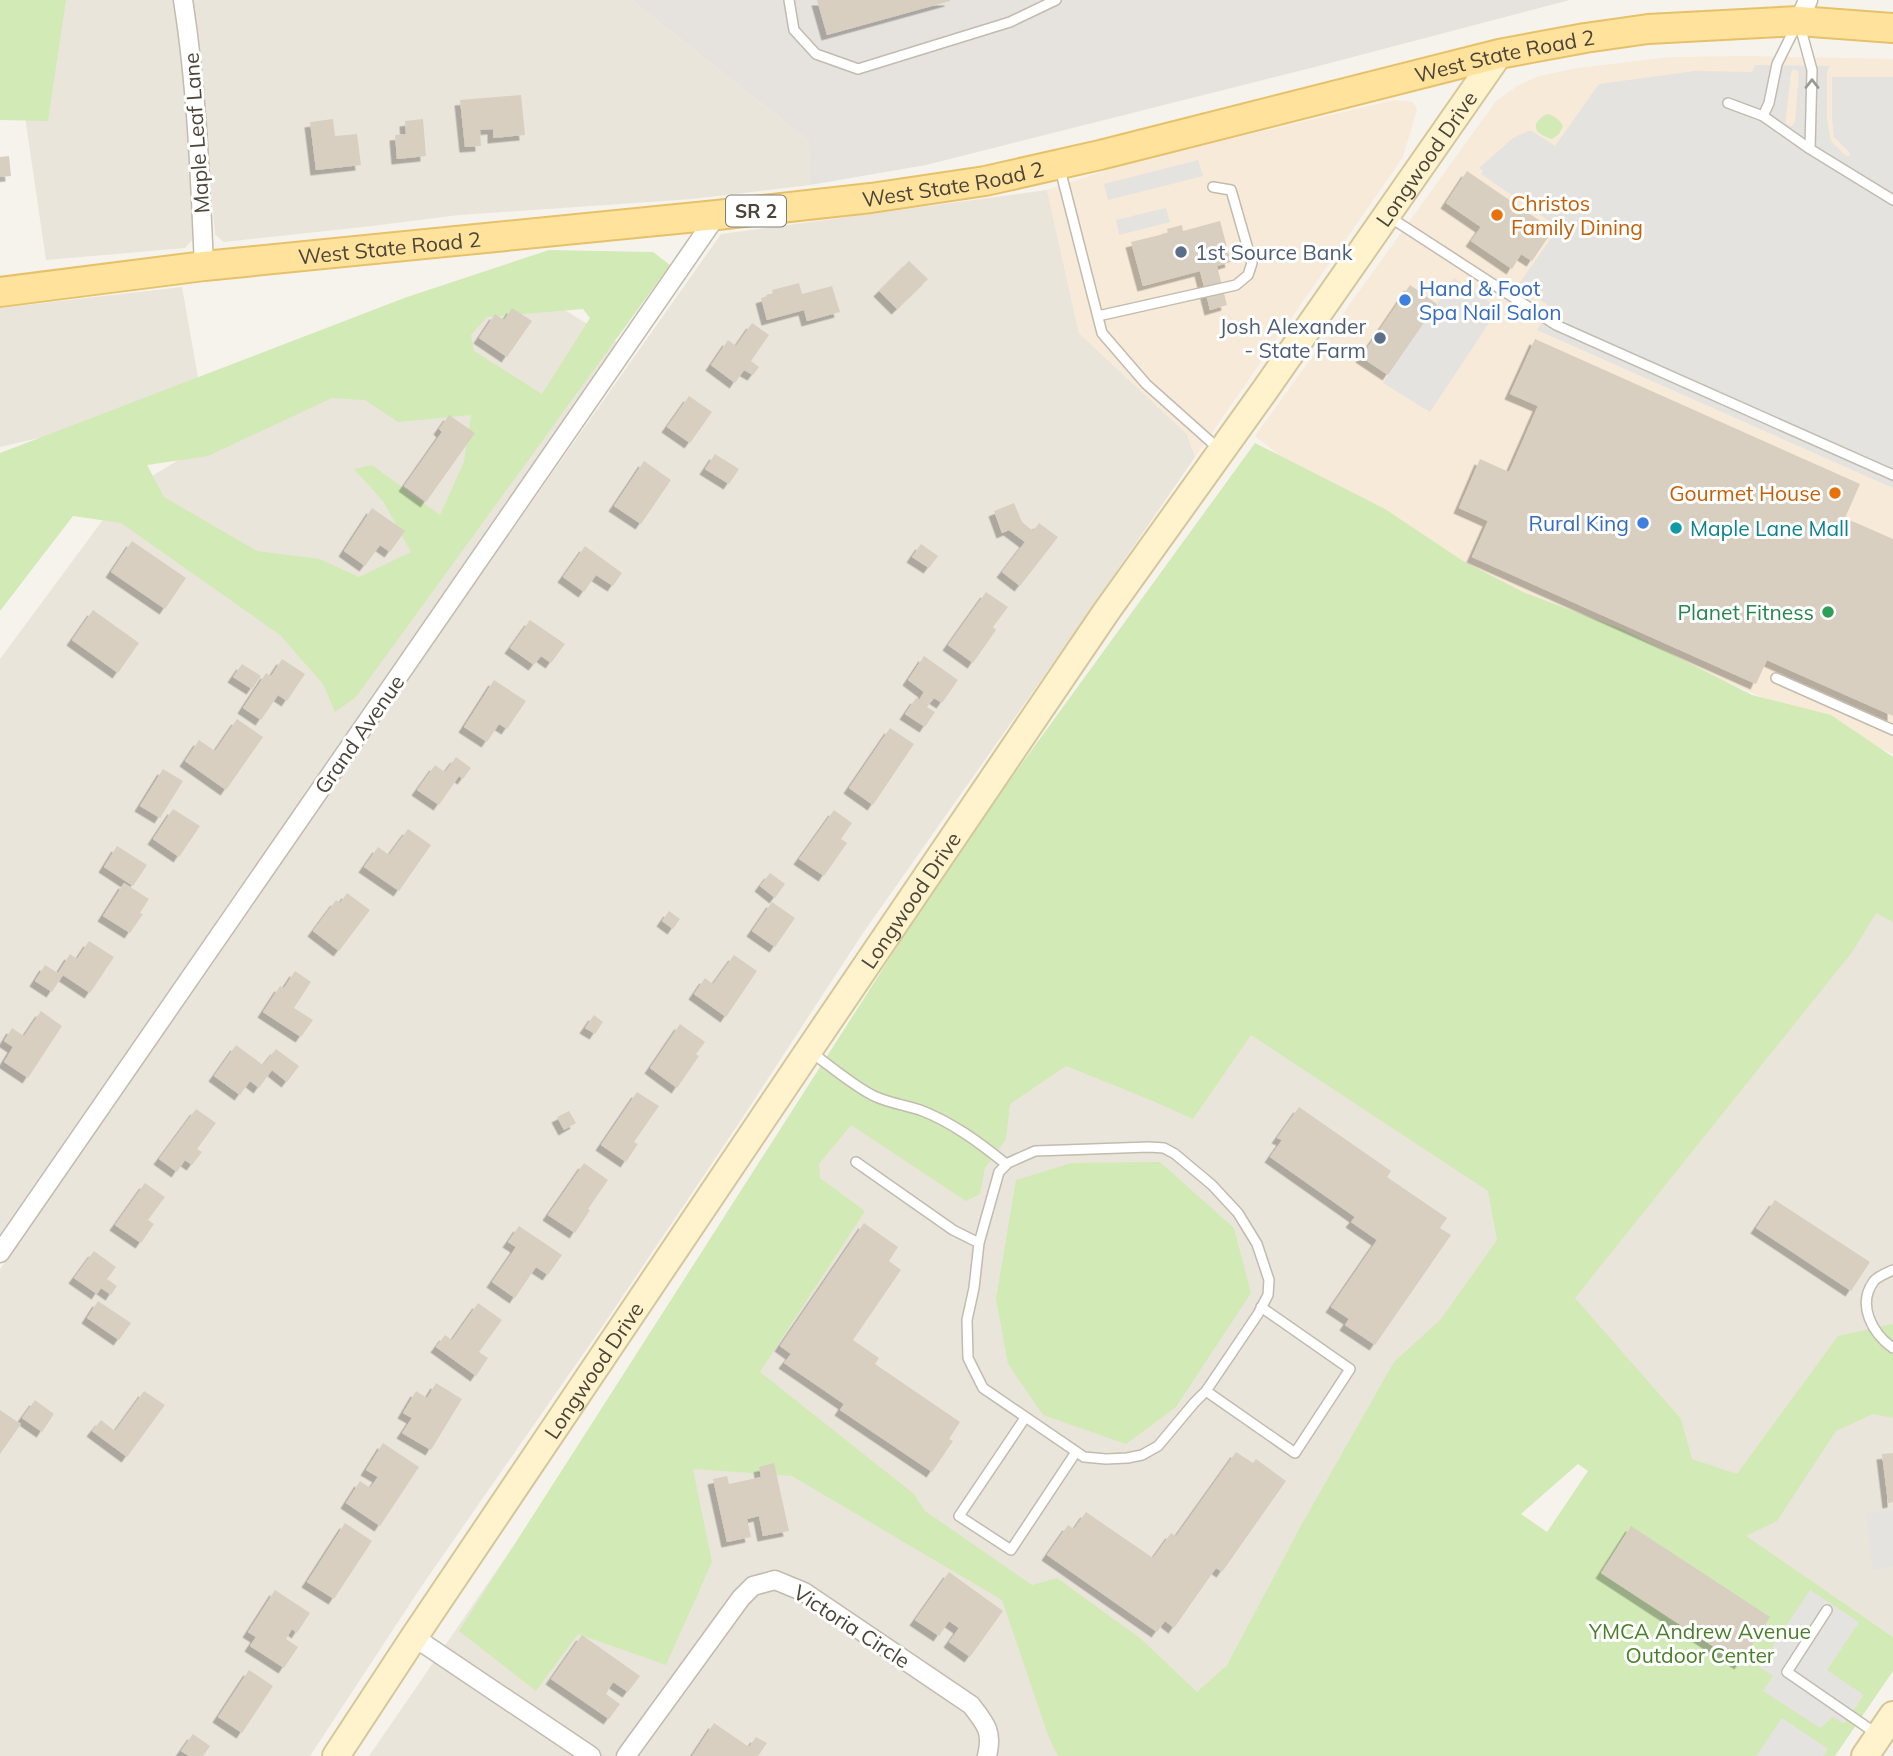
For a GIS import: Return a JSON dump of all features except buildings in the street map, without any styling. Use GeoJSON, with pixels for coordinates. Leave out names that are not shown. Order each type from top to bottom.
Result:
{"type":"FeatureCollection","features":[{"type":"Feature","properties":{"kind":"main road","name":"West State Road 2"},"geometry":{"type":"LineString","coordinates":[[0,292],[204,266],[871,198],[972,183],[1059,164],[1499,54],[1648,29],[1804,11],[1893,27]]}},
{"type":"Feature","properties":{"kind":"main road","name":"Longwood Drive"},"geometry":{"type":"LineString","coordinates":[[336,1756],[1106,612],[1499,54]]}},
{"type":"Feature","properties":{"kind":"street","name":"Maple Leaf Lane"},"geometry":{"type":"LineString","coordinates":[[183,0],[189,37],[199,154],[204,266]]}},
{"type":"Feature","properties":{"kind":"street","name":"Grand Avenue"},"geometry":{"type":"LineString","coordinates":[[0,1252],[717,215]]}},
{"type":"Feature","properties":{"kind":"street","name":"Victoria Circle"},"geometry":{"type":"LineString","coordinates":[[626,1756],[741,1598],[753,1586],[775,1580],[804,1592],[971,1705],[985,1722],[991,1740],[987,1756]]}},
{"type":"Feature","properties":{"kind":"street"},"geometry":{"type":"LineString","coordinates":[[414,1637],[591,1756]]}},
{"type":"Feature","properties":{"kind":"lane"},"geometry":{"type":"LineString","coordinates":[[789,0],[794,30],[816,54],[858,69],[1010,22],[1056,0]]}},
{"type":"Feature","properties":{"kind":"lane"},"geometry":{"type":"LineString","coordinates":[[1763,116],[1769,103],[1777,64],[1804,11]]}},
{"type":"Feature","properties":{"kind":"lane"},"geometry":{"type":"LineString","coordinates":[[1804,11],[1812,71],[1810,149]]}},
{"type":"Feature","properties":{"kind":"lane"},"geometry":{"type":"LineString","coordinates":[[1728,103],[1763,116],[1810,149],[1893,200]]}},
{"type":"Feature","properties":{"kind":"lane"},"geometry":{"type":"LineString","coordinates":[[1059,164],[1102,333],[1146,384],[1221,451]]}},
{"type":"Feature","properties":{"kind":"lane"},"geometry":{"type":"LineString","coordinates":[[1098,316],[1236,285],[1248,275],[1252,263],[1231,190],[1213,187]]}},
{"type":"Feature","properties":{"kind":"lane"},"geometry":{"type":"LineString","coordinates":[[1387,215],[1556,325],[1893,475]]}},
{"type":"Feature","properties":{"kind":"lane"},"geometry":{"type":"LineString","coordinates":[[1776,678],[1893,730]]}},
{"type":"Feature","properties":{"kind":"lane"},"geometry":{"type":"LineString","coordinates":[[809,1050],[872,1095],[938,1118],[975,1140],[1006,1164]]}},
{"type":"Feature","properties":{"kind":"lane"},"geometry":{"type":"LineString","coordinates":[[1149,1147],[1164,1149],[1175,1154],[1212,1185],[1238,1213],[1257,1244],[1269,1280],[1268,1295],[1206,1391],[1158,1446],[1142,1455],[1126,1458],[1084,1457],[984,1388],[968,1358],[967,1320],[979,1243],[999,1172],[1006,1164],[1035,1151],[1149,1147]]}},
{"type":"Feature","properties":{"kind":"lane"},"geometry":{"type":"LineString","coordinates":[[856,1162],[953,1230],[979,1243]]}},
{"type":"Feature","properties":{"kind":"lane"},"geometry":{"type":"LineString","coordinates":[[1893,1270],[1875,1280],[1867,1298],[1867,1317],[1883,1341],[1893,1348]]}},
{"type":"Feature","properties":{"kind":"lane"},"geometry":{"type":"LineString","coordinates":[[1206,1391],[1295,1453],[1350,1369],[1261,1307]]}},
{"type":"Feature","properties":{"kind":"lane"},"geometry":{"type":"LineString","coordinates":[[1025,1418],[959,1516],[1011,1550],[1076,1452]]}},
{"type":"Feature","properties":{"kind":"lane"},"geometry":{"type":"LineString","coordinates":[[1827,1610],[1787,1672],[1879,1736]]}},
{"type":"Feature","properties":{"kind":"shaded area"},"geometry":{"type":"Polygon","coordinates":[[[18,0],[177,0],[187,74],[193,196],[192,240],[185,248],[46,260],[19,76],[18,0]]]}},
{"type":"Feature","properties":{"kind":"shaded area"},"geometry":{"type":"Polygon","coordinates":[[[191,0],[632,0],[809,141],[810,185],[692,199],[459,215],[224,242],[215,235],[200,57],[191,0]]]}},
{"type":"Feature","properties":{"kind":"shaded area"},"geometry":{"type":"Polygon","coordinates":[[[632,0],[1570,0],[926,165],[810,185],[809,141],[632,0]]]}},
{"type":"Feature","properties":{"kind":"shaded area"},"geometry":{"type":"Polygon","coordinates":[[[1671,57],[1893,59],[1893,754],[1373,528],[1255,436],[1496,101],[1517,86],[1539,76],[1578,68],[1671,57]]]}},
{"type":"Feature","properties":{"kind":"shaded area"},"geometry":{"type":"Polygon","coordinates":[[[1755,65],[1830,66],[1827,72],[1827,119],[1831,141],[1846,156],[1850,155],[1849,152],[1834,137],[1832,77],[1893,77],[1893,488],[1537,330],[1551,307],[1518,285],[1564,220],[1560,218],[1555,225],[1481,174],[1483,170],[1479,168],[1513,138],[1528,131],[1555,146],[1599,84],[1695,71],[1752,72],[1755,65]],[[1793,69],[1791,72],[1786,118],[1789,126],[1795,122],[1798,71],[1793,69]]]}},
{"type":"Feature","properties":{"kind":"shaded area"},"geometry":{"type":"Polygon","coordinates":[[[1394,100],[1413,102],[1417,109],[1403,157],[1195,457],[1187,434],[1079,333],[1047,190],[1125,164],[1394,100]]]}},
{"type":"Feature","properties":{"kind":"shaded area"},"geometry":{"type":"Polygon","coordinates":[[[1198,160],[1203,176],[1108,200],[1104,184],[1198,160]]]}},
{"type":"Feature","properties":{"kind":"shaded area"},"geometry":{"type":"Polygon","coordinates":[[[1047,190],[1079,333],[1187,434],[1195,457],[863,933],[604,1324],[421,1587],[310,1756],[0,1756],[0,1269],[514,527],[721,234],[1047,190]]]}},
{"type":"Feature","properties":{"kind":"shaded area"},"geometry":{"type":"Polygon","coordinates":[[[1166,208],[1170,222],[1119,235],[1116,220],[1166,208]]]}},
{"type":"Feature","properties":{"kind":"shaded area"},"geometry":{"type":"Polygon","coordinates":[[[497,268],[618,343],[0,1234],[0,659],[122,494],[497,268]]]}},
{"type":"Feature","properties":{"kind":"shaded area"},"geometry":{"type":"Polygon","coordinates":[[[1454,278],[1494,305],[1493,317],[1430,412],[1383,383],[1454,278]]]}},
{"type":"Feature","properties":{"kind":"shaded area"},"geometry":{"type":"Polygon","coordinates":[[[182,287],[202,400],[0,447],[0,308],[182,287]]]}},
{"type":"Feature","properties":{"kind":"shaded area"},"geometry":{"type":"Polygon","coordinates":[[[1006,816],[1556,1192],[1163,1756],[369,1756],[662,1330],[1006,816]]]}},
{"type":"Feature","properties":{"kind":"shaded area"},"geometry":{"type":"Polygon","coordinates":[[[1893,826],[1893,1637],[1607,1443],[1519,1376],[1893,826]]]}},
{"type":"Feature","properties":{"kind":"shaded area"},"geometry":{"type":"Polygon","coordinates":[[[1893,1510],[1893,1566],[1873,1570],[1866,1513],[1893,1510]]]}},
{"type":"Feature","properties":{"kind":"shaded area"},"geometry":{"type":"Polygon","coordinates":[[[1810,1590],[1859,1622],[1827,1670],[1864,1695],[1844,1724],[1833,1717],[1820,1728],[1763,1691],[1773,1676],[1759,1667],[1810,1590]]]}},
{"type":"Feature","properties":{"kind":"shaded area"},"geometry":{"type":"Polygon","coordinates":[[[1782,1718],[1828,1749],[1823,1756],[1756,1756],[1782,1718]]]}},
{"type":"Feature","properties":{"kind":"green space"},"geometry":{"type":"Polygon","coordinates":[[[0,0],[66,0],[48,121],[0,120],[0,0]]]}},
{"type":"Feature","properties":{"kind":"green space"},"geometry":{"type":"Polygon","coordinates":[[[1547,114],[1560,121],[1563,126],[1559,134],[1552,139],[1538,132],[1536,128],[1538,121],[1547,114]]]}},
{"type":"Feature","properties":{"kind":"green space"},"geometry":{"type":"Polygon","coordinates":[[[549,250],[653,252],[670,265],[356,697],[335,712],[323,684],[280,635],[121,523],[73,516],[0,611],[0,453],[407,297],[549,250]],[[583,309],[487,317],[471,335],[474,351],[542,394],[590,318],[583,309]],[[332,398],[208,456],[147,465],[164,497],[257,551],[320,559],[359,577],[411,552],[383,501],[354,469],[372,465],[440,515],[464,462],[471,415],[398,422],[365,400],[332,398]]]}},
{"type":"Feature","properties":{"kind":"green space","name":"YMCA Andrew Avenue Outdoor Center"},"geometry":{"type":"Polygon","coordinates":[[[1255,443],[1385,509],[1463,561],[1523,592],[1624,630],[1752,695],[1831,715],[1893,757],[1893,922],[1876,913],[1853,951],[1575,1298],[1681,1419],[1692,1459],[1737,1474],[1838,1336],[1893,1324],[1893,1418],[1873,1414],[1836,1431],[1777,1521],[1746,1536],[1893,1637],[1893,1671],[1835,1756],[1058,1756],[1049,1738],[1002,1600],[792,1476],[693,1469],[712,1562],[666,1665],[578,1634],[536,1691],[459,1631],[959,850],[1255,443]],[[1251,1035],[1193,1119],[1066,1066],[1010,1104],[1006,1139],[985,1168],[980,1194],[966,1201],[851,1125],[819,1164],[820,1178],[865,1211],[760,1372],[914,1494],[925,1511],[1032,1585],[1057,1578],[1140,1638],[1197,1692],[1227,1665],[1303,1522],[1394,1362],[1441,1319],[1497,1240],[1488,1191],[1251,1035]],[[1578,1464],[1521,1514],[1547,1532],[1588,1471],[1578,1464]]]}},
{"type":"Feature","properties":{"kind":"green space"},"geometry":{"type":"Polygon","coordinates":[[[1160,1162],[1234,1228],[1251,1293],[1176,1407],[1126,1444],[1043,1415],[1008,1364],[996,1299],[1016,1180],[1072,1163],[1160,1162]]]}},
{"type":"Feature","properties":{"kind":"place","name":"Christos Family Dining"},"geometry":{"type":"Point","coordinates":[1497,215]}},
{"type":"Feature","properties":{"kind":"place","name":"1st Source Bank"},"geometry":{"type":"Point","coordinates":[1181,252]}},
{"type":"Feature","properties":{"kind":"place","name":"Hand & Foot Spa Nail Salon"},"geometry":{"type":"Point","coordinates":[1405,300]}},
{"type":"Feature","properties":{"kind":"place","name":"Josh Alexander - State Farm"},"geometry":{"type":"Point","coordinates":[1380,338]}},
{"type":"Feature","properties":{"kind":"place","name":"Gourmet House"},"geometry":{"type":"Point","coordinates":[1835,493]}},
{"type":"Feature","properties":{"kind":"place","name":"Rural King"},"geometry":{"type":"Point","coordinates":[1643,523]}},
{"type":"Feature","properties":{"kind":"place","name":"Maple Lane Mall"},"geometry":{"type":"Point","coordinates":[1676,528]}},
{"type":"Feature","properties":{"kind":"place","name":"Planet Fitness"},"geometry":{"type":"Point","coordinates":[1828,612]}}]}
